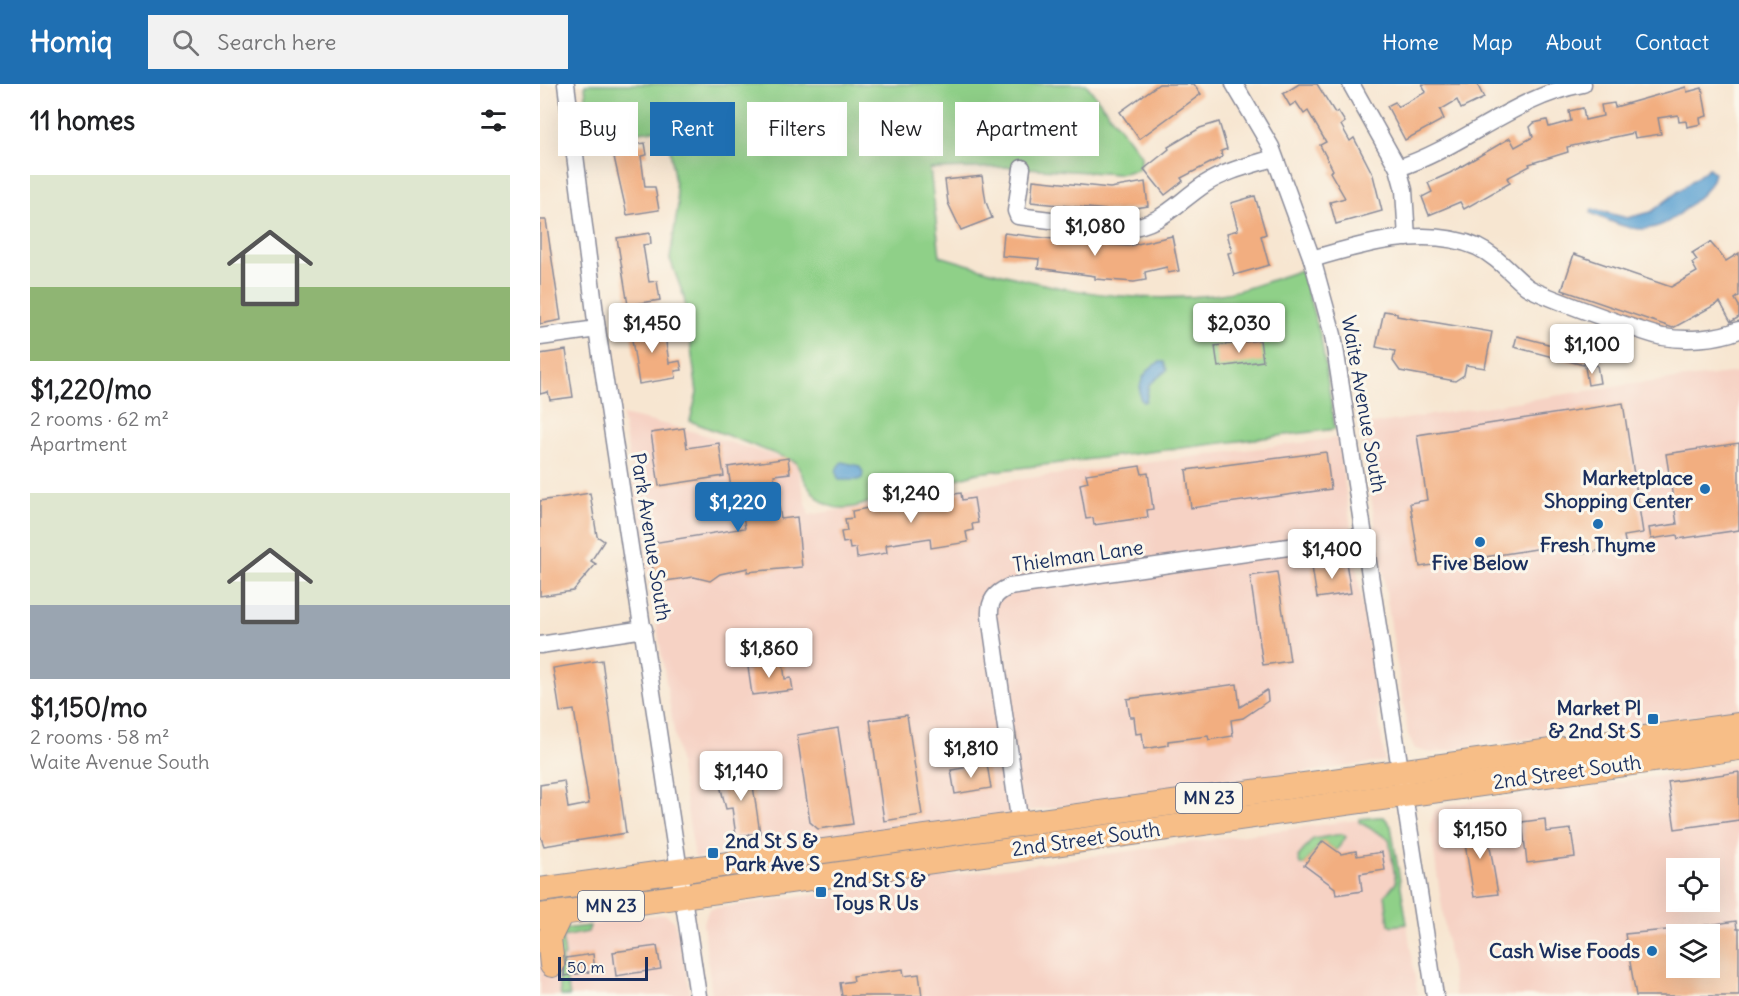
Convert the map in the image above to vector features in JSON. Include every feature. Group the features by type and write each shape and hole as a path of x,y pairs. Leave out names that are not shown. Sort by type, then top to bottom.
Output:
{"highway":[{"name":"2nd Street South","path":"550,914 680,884 1020,825 1400,770 1739,725"},
{"name":"2nd Street South","path":"540,890 680,884 1404,795 1739,748"},
{"path":"550,914 549,938 552,965"}],"street":[{"name":"Park Avenue South","path":"566,84 597,329 698,996"},
{"path":"1351,84 1398,168 1404,189 1407,238"},
{"path":"1398,168 1423,160 1542,95 1583,84"},
{"name":"Waite Avenue South","path":"1242,87 1271,147 1312,259 1333,335 1435,996"},
{"path":"1022,168 1016,211 1018,216 1124,229 1142,227 1159,220 1221,175 1274,158"},
{"path":"1312,259 1385,240 1437,238 1476,247 1509,267 1528,288 1662,337 1707,338 1739,330"},
{"path":"540,337 597,329"},
{"name":"Thielman Lane","path":"1020,825 989,606 999,591 1009,587 1365,536"},
{"path":"540,645 644,629"}],"shaded area":[{"path":"1739,372 1739,709 1431,753 1415,749 1408,735 1360,426 1625,385"},
{"path":"622,415 681,428 796,462 809,515 1015,480 1338,438 1385,761 695,858"},
{"path":"1739,765 1739,996 1455,996 1430,825 1435,810 1448,805"},
{"path":"1377,817 1389,821 1393,834 1418,996 712,996 703,924 709,909"},
{"path":"665,914 673,920 681,940 690,996 540,996 540,932"}],"green space":[{"path":"585,84 1086,84 1141,155 1141,163 1137,170 1118,174 1012,167 930,169 940,256 1041,284 1109,295 1143,297 1178,298 1213,295 1247,288 1301,270 1321,338 1335,429 978,473 956,480 911,483 854,507 830,506 812,491 796,462 690,421 697,393 684,297 670,259 678,205 671,156 735,156 735,102 650,102 650,130 638,132 638,102 586,102"},
{"path":"1384,817 1391,826 1407,924 1392,926 1389,924 1385,895 1396,883 1389,839 1359,822 1359,819"},
{"path":"1342,834 1346,837 1336,851 1323,841 1304,865 1300,864 1298,857 1313,839"},
{"path":"590,926 588,932 562,937 565,956 561,957 570,996 561,996 552,936 555,930"}],"water":[{"path":"1709,168 1714,173 1709,186 1703,193 1679,214 1655,227 1633,228 1591,213 1592,209 1627,218 1651,212"},
{"path":"1164,362 1167,370 1149,385 1146,401 1143,402 1140,398 1141,382 1150,368"},
{"path":"842,462 859,466 863,472 862,478 839,480 836,471"}],"building":[{"path":"1159,84 1194,84 1201,94 1139,139 1120,112"},
{"path":"1299,84 1317,84 1335,113 1338,111 1345,122 1341,125 1350,141 1354,138 1373,175 1382,211 1336,224 1330,202 1345,198 1330,172 1333,170 1320,145 1326,142 1308,111 1304,114 1296,102 1290,106 1283,94"},
{"path":"1422,84 1477,84 1484,98 1461,109 1457,100 1440,110 1444,119 1405,140 1387,106 1395,102 1398,107 1426,92"},
{"path":"1686,87 1687,92 1702,88 1707,116 1700,118 1701,124 1687,127 1686,121 1679,122 1678,115 1658,118 1661,134 1635,138 1634,133 1567,147 1568,152 1529,164 1530,166 1507,178 1510,183 1464,209 1460,202 1429,215 1422,197 1432,192 1428,183 1450,173 1510,138 1515,147 1533,137 1530,127 1534,123 1547,120 1549,127 1571,121 1569,111 1583,108 1585,120 1603,116 1601,105 1614,103 1615,107"},
{"path":"1219,122 1227,149 1221,151 1222,157 1181,178 1183,181 1165,195 1144,169 1169,149 1168,147 1200,128"},
{"path":"645,143 647,155 641,156 645,187 655,187 659,210 627,215 614,156 638,156 638,144"},
{"path":"982,176 986,202 992,218 961,230 948,203 945,180"},
{"path":"1033,180 1110,188 1145,182 1148,206 1116,211 1031,202"},
{"path":"1255,196 1266,234 1261,236 1269,265 1234,275 1228,253 1232,252 1227,233 1238,230 1231,203"},
{"path":"540,220 546,220 561,320 540,324"},
{"path":"650,233 651,244 643,245 649,282 657,281 660,300 628,305 617,238"},
{"path":"1004,233 1129,246 1172,236 1179,271 1168,273 1167,267 1145,272 1146,280 1134,282 1095,279 1095,276 1038,268 1039,259 1002,256"},
{"path":"1710,242 1726,261 1739,253 1739,296 1735,299 1739,306 1739,317 1731,322 1720,302 1673,328 1562,290 1574,254 1671,287 1697,272 1692,263 1697,260 1692,253"},
{"path":"1384,311 1397,313 1397,316 1492,332 1485,368 1466,365 1464,375 1455,381 1400,371 1393,361 1395,351 1376,347"},
{"path":"663,321 669,363 680,361 682,370 675,371 676,378 639,384 630,327"},
{"path":"1517,336 1587,354 1584,365 1514,347"},
{"path":"1260,340 1263,361 1218,367 1215,346"},
{"path":"566,350 573,397 550,400 548,392 540,394 540,354"},
{"path":"1597,365 1600,383 1588,385 1585,367"},
{"path":"1623,403 1643,533 1624,536 1626,547 1582,553 1581,542 1420,567 1410,503 1427,500 1417,435"},
{"path":"684,428 687,448 719,443 724,476 659,486 651,433"},
{"name":"Marketplace Shopping Center","path":"1739,443 1739,530 1678,539 1677,535 1651,539 1649,528 1677,524 1666,454"},
{"path":"1326,452 1331,489 1191,508 1186,470"},
{"path":"788,458 790,473 774,475 781,519 797,517 802,567 747,572 748,568 720,574 710,581 694,577 665,581 654,572 646,544 745,528 742,509 728,512 726,497 732,496 728,467"},
{"path":"1140,466 1142,474 1148,473 1153,509 1147,510 1148,517 1094,525 1093,518 1086,519 1080,484 1088,482 1086,474"},
{"path":"590,493 597,536 604,541 591,561 596,564 573,591 540,596 540,501"},
{"path":"961,493 962,500 974,498 978,523 972,524 973,530 966,532 968,542 931,548 930,538 886,545 887,553 857,558 856,548 850,549 849,542 843,543 841,532 847,531 845,519 853,518 852,511 890,504 891,510 915,506 914,500"},
{"path":"1346,562 1351,593 1317,598 1312,567"},
{"path":"1277,572 1290,661 1263,665 1250,576"},
{"path":"602,660 626,833 544,846 540,835 540,785 564,781 568,808 589,804 574,710 560,712 553,668"},
{"path":"783,662 785,679 791,678 793,690 752,695 748,667"},
{"path":"1237,684 1240,707 1267,690 1268,701 1243,718 1231,720 1233,736 1209,740 1208,736 1168,741 1168,745 1144,749 1142,733 1136,734 1134,717 1130,717 1127,699"},
{"path":"907,715 922,815 884,821 870,720"},
{"path":"838,728 853,824 818,829 810,822 797,735"},
{"path":"987,764 991,788 955,794 951,770"},
{"path":"751,772 760,833 736,836 732,808 726,809 718,777"},
{"path":"1739,772 1739,820 1675,829 1668,782"},
{"path":"1545,819 1546,832 1571,829 1575,857 1527,863 1522,822"},
{"path":"1486,823 1498,894 1474,897 1462,826"},
{"path":"1323,841 1341,854 1356,851 1357,856 1382,852 1385,870 1360,874 1362,891 1336,895 1335,888 1304,865"},
{"name":"Cash Wise Foods","path":"1736,921 1737,929 1739,929 1739,996 1636,996 1625,934 1666,930 1666,978 1720,978 1720,924 1715,924"},
{"path":"657,946 661,969 616,976 613,952"},
{"path":"593,954 595,971 564,976 566,958"},
{"path":"903,969 904,976 919,974 922,996 842,996 840,983 854,981 853,976"}],"place":[{"name":"Marketplace Shopping Center","path":"1705,489"},
{"name":"Fresh Thyme","path":"1598,524"},
{"name":"Five Below","path":"1480,542"},
{"name":"Market Pl & 2nd St S","path":"1653,719"},
{"name":"2nd St S & Park Ave S","path":"713,853"},
{"name":"2nd St S & Toys R Us","path":"821,892"},
{"name":"Cash Wise Foods","path":"1652,951"}]}
